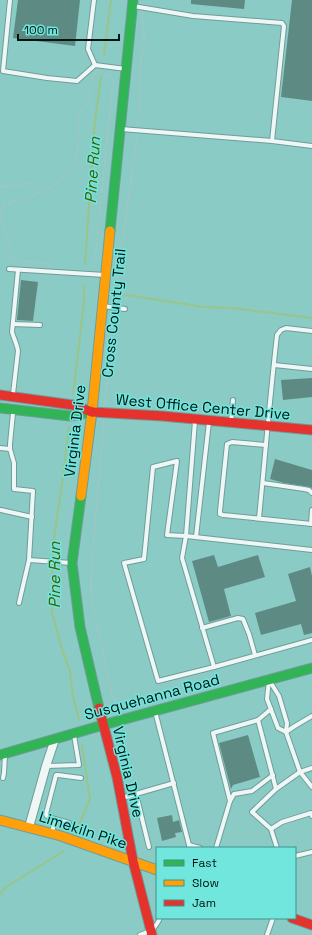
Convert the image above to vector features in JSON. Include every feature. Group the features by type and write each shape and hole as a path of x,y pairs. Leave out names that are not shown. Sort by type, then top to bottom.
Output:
{"main road":[{"name":"Virginia Drive","path":"133,3 92,412 72,563 80,627 117,777 133,861 152,933"},
{"path":"0,395 73,405 92,412"},
{"path":"0,408 70,416 92,412"},
{"name":"West Office Center Drive","path":"92,412 104,414 162,416 312,430"},
{"name":"Susquehanna Road","path":"3,754 312,668"},
{"name":"Limekiln Pike","path":"0,820 52,834 156,870"},
{"path":"295,919 312,925"}],"street":[{"path":"29,827 55,739"}],"lane":[{"path":"10,0 3,71 77,81 94,65"},
{"path":"94,0 88,49 94,65"},
{"path":"133,3 143,8 193,16 282,23 284,26 272,141"},
{"path":"94,65 126,69"},
{"path":"120,129 272,141 312,146"},
{"path":"10,270 106,274"},
{"path":"13,397 18,351 12,332 18,270"},
{"path":"102,306 124,309"},
{"path":"13,324 40,325"},
{"path":"259,518 277,335 280,331 286,328 312,331"},
{"path":"274,365 312,369"},
{"path":"231,423 233,400"},
{"path":"13,410 10,449 14,463 14,489 33,491 29,560 19,603"},
{"path":"195,419 186,536 182,558 214,667"},
{"path":"196,537 209,421"},
{"path":"266,445 232,442 227,444 220,514 311,524 312,510"},
{"path":"0,448 10,449"},
{"path":"312,550 167,535 177,461 153,467 144,559 124,563 158,681 312,640"},
{"path":"263,483 310,490 312,493"},
{"path":"1,510 32,517"},
{"path":"29,560 72,563"},
{"path":"202,628 238,618 243,619 245,621 255,655"},
{"path":"269,680 267,699 278,728 286,732"},
{"path":"269,680 279,696 287,723 286,732 300,772 312,787"},
{"path":"230,801 213,733 258,720 271,709"},
{"path":"155,711 189,846"},
{"path":"286,732 312,716"},
{"path":"258,720 276,789"},
{"path":"46,766 80,765 74,734"},
{"path":"3,754 3,778"},
{"path":"277,847 271,829 252,812 276,789 300,772 312,768"},
{"path":"69,823 46,816 52,788 56,775 58,774 81,778"},
{"path":"216,847 230,801 234,794 252,791 272,775"},
{"path":"121,798 174,783"},
{"path":"41,784 52,788"},
{"path":"136,794 149,847"},
{"path":"271,829 282,822 311,813 312,816"},
{"path":"52,834 55,819"},
{"path":"296,856 312,852"},
{"path":"140,935 152,933 160,919"},
{"path":"267,935 273,919"}],"path":[{"name":"Cross County Trail","path":"120,721 117,703 113,698 91,597 91,573 113,308 137,130 140,96 139,72 144,39 142,21 143,8"},
{"path":"52,264 10,260 12,249 1,218 4,205 51,187 73,168 77,157 79,113 89,101 92,76 96,73 111,76 113,81 94,266"},
{"path":"0,187 35,182"}],"building":[{"path":"18,0 80,0 75,46 13,38"},
{"path":"191,0 245,0 244,9 191,4"},
{"path":"292,0 312,0 312,101 281,97"},
{"path":"21,280 38,282 33,321 17,320"},
{"path":"312,378 312,397 283,400 281,380"},
{"path":"275,459 312,470 312,488 270,479"},
{"path":"214,555 218,567 258,555 265,577 224,589 231,616 209,622 192,561"},
{"path":"310,567 312,576 312,633 304,635 301,624 261,635 255,613 296,601 288,574"},
{"path":"248,735 260,777 233,785 231,789 219,743"},
{"path":"172,815 173,822 179,820 182,832 175,833 176,837 162,841 157,818"}],"waterway":[{"name":"Pine Run","path":"104,55 111,0"},
{"name":"Pine Run","path":"85,264 95,121 101,76"},
{"name":"Pine Run","path":"73,394 84,303 84,286"},
{"path":"120,294 204,307 231,308 312,318"},
{"name":"Pine Run","path":"69,427 52,551 52,612 70,672 73,696 79,720"},
{"name":"Pine Run","path":"77,829 90,799 82,745"},
{"name":"Pine Run","path":"0,894 6,887 64,851"}],"traffic: fast":[{"path":"110,231 133,0"},
{"path":"0,408 70,416 92,412"},
{"path":"81,496 72,563 80,627 99,708"},
{"path":"0,755 103,725 312,668"}],"traffic: slow":[{"path":"81,496 92,412 110,231"},
{"path":"0,820 61,836 156,870"}],"traffic: jam":[{"path":"0,395 73,405 92,412"},
{"path":"92,412 162,416 312,430"},
{"path":"99,708 117,777 133,861 152,935"},
{"path":"295,919 312,925"}]}
